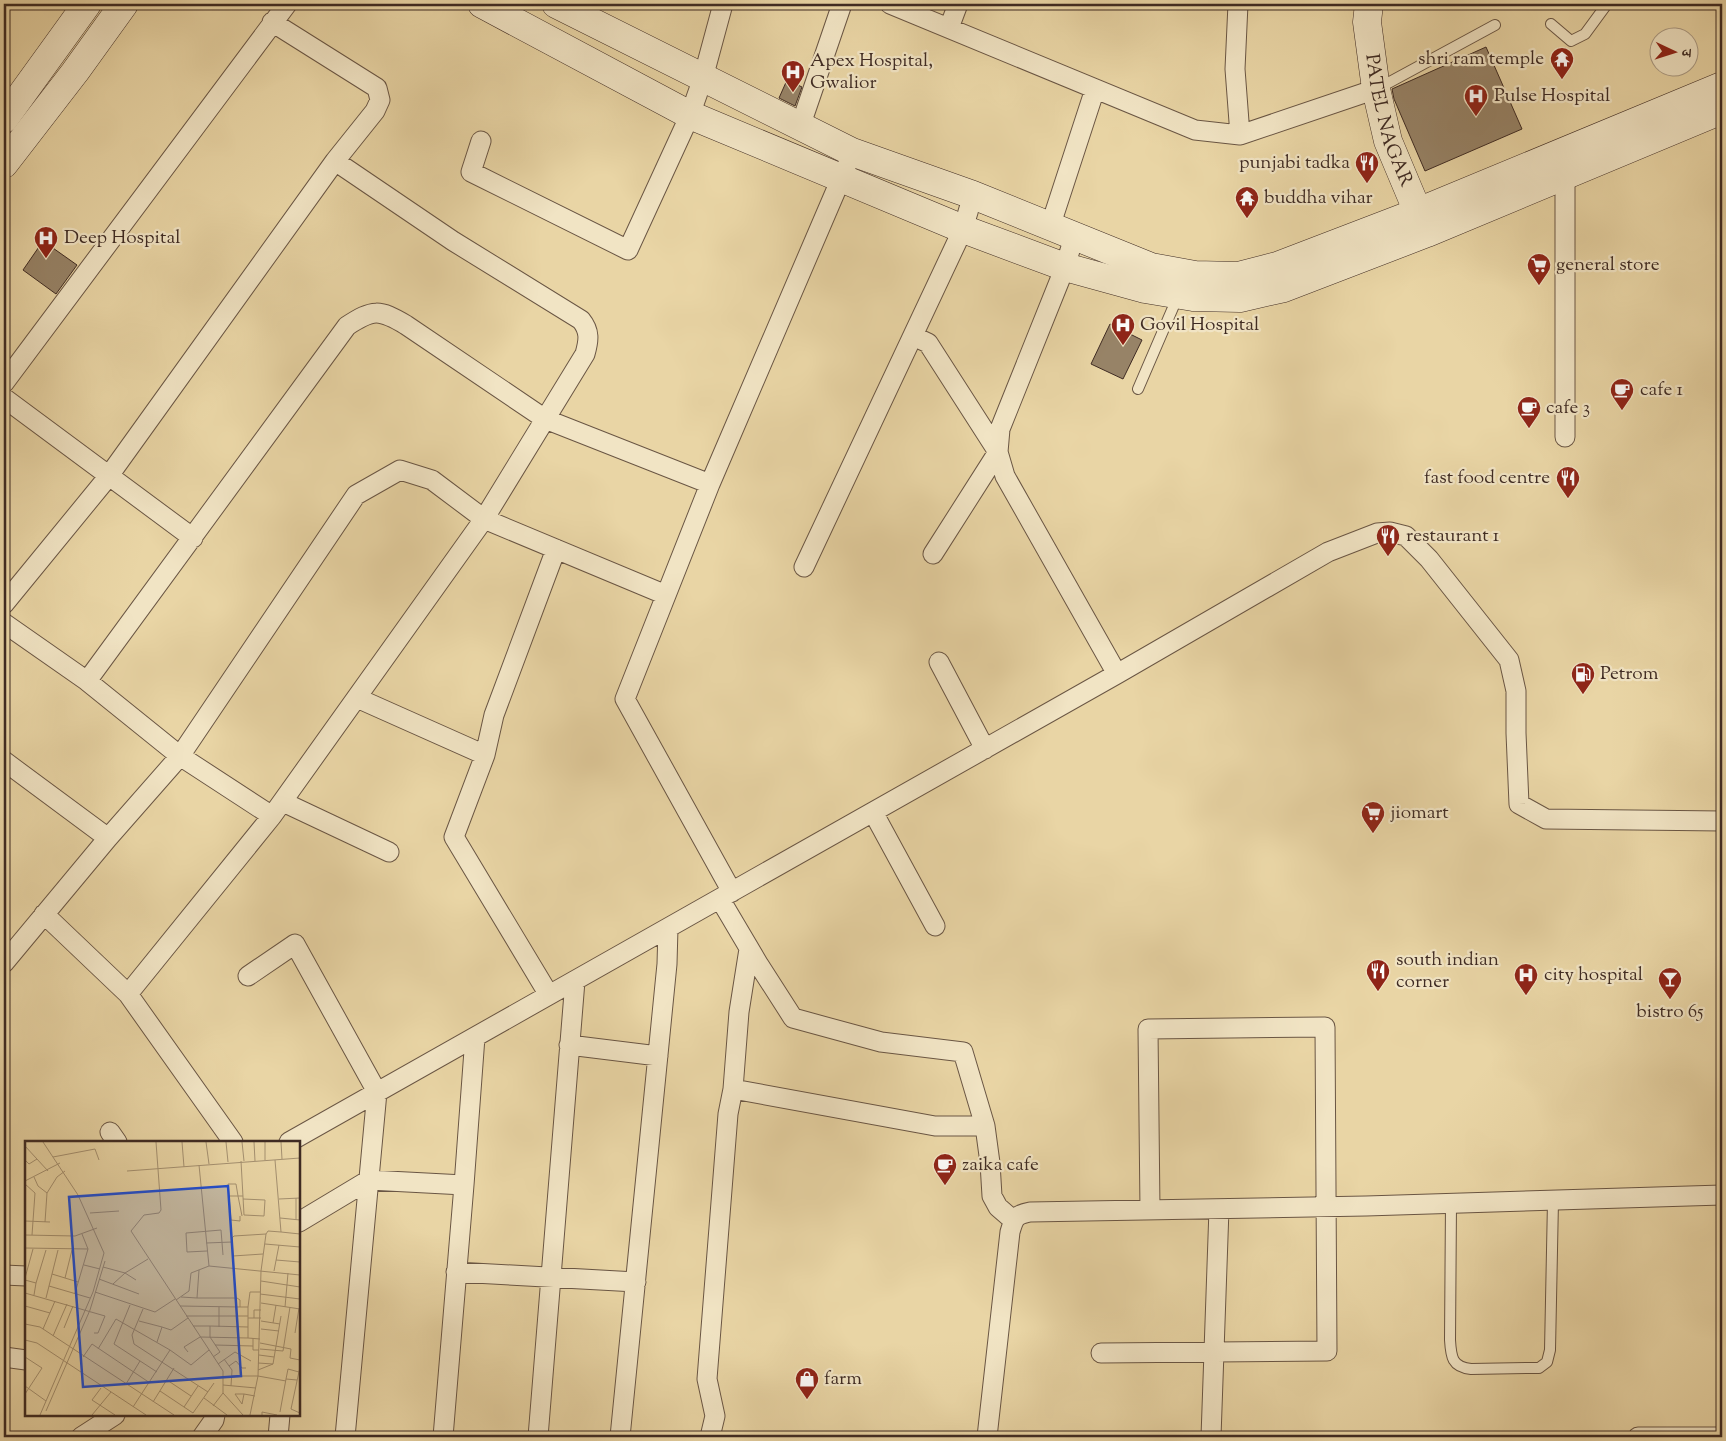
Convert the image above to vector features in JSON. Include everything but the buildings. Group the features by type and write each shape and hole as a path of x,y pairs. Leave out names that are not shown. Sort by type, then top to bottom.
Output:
{"main road":[{"path":"4,164 124,4"},
{"path":"482,4 690,115 963,229 1065,267 1145,289 1193,297 1240,298 1284,288 1422,222 1722,86"},
{"path":"556,4 852,152 973,195 1151,267 1195,275 1238,276 1278,266 1422,222 1565,175 1722,110"},
{"name":"PATEL NAGAR","path":"1369,4 1367,22 1376,89 1388,141 1422,222"},
{"path":"4,119 82,10 102,35"}],"street":[{"path":"4,383 287,4"},
{"path":"481,141 471,172 628,250 690,115 703,78 723,4"},
{"path":"800,127 842,4"},
{"path":"890,4 1195,130 1240,135 1376,89"},
{"path":"949,28 958,4"},
{"path":"1238,4 1235,70 1240,135"},
{"path":"4,604 108,477 334,160 375,112 380,100 377,88 272,22"},
{"path":"933,554 998,452 1000,429 1065,267 1062,232 1095,89"},
{"path":"852,152 710,484 625,699 726,895 750,949 793,1018 880,1042 963,1052 985,1126 992,1196 998,1207 1013,1220"},
{"path":"128,994 278,809 484,519 585,354 589,340 587,327 581,320 454,241 334,160"},
{"path":"1565,175 1565,437"},
{"path":"804,567 963,229 973,195"},
{"path":"87,681 347,326 366,314 388,315 400,321 545,419 710,484"},
{"path":"912,336 928,343 998,452 1005,476 1117,674"},
{"path":"4,398 108,477 193,538"},
{"path":"4,962 180,756 356,495 400,470 432,480 484,519 666,595"},
{"path":"291,1141 985,749 1328,552 1376,533 1390,532 1406,536 1429,559 1509,660 1516,691 1519,804 1546,819 1722,821"},
{"path":"549,995 454,837 485,755 494,715 556,549"},
{"path":"4,623 87,681 180,756 278,809 390,852"},
{"path":"939,662 985,749"},
{"path":"357,698 485,755"},
{"path":"5,763 108,838"},
{"path":"873,812 935,926"},
{"path":"44,914 128,994 232,1141"},
{"path":"620,1437 667,964 668,928"},
{"path":"248,976 295,944 377,1092 346,1437"},
{"path":"710,1437 715,1416 707,1379 728,1114 733,1089 739,1012 750,949"},
{"path":"538,1437 575,981"},
{"path":"1101,1353 1327,1351 1324,1027 1148,1028 1150,1210"},
{"path":"443,1437 475,1037"},
{"path":"569,1046 658,1056"},
{"path":"733,1089 935,1126 985,1126"},
{"path":"300,1221 369,1180 464,1186"},
{"path":"987,1437 1010,1232 1013,1220 1020,1214 1030,1212 1451,1204 1722,1195"},
{"path":"1211,1437 1219,1208"},
{"path":"456,1272 636,1282"},
{"path":"4,1275 25,1276"},
{"path":"4,1357 25,1360"},
{"path":"81,1437 113,1416"},
{"path":"202,1437 215,1416"},
{"path":"278,1437 280,1416"},
{"path":"1638,1437 1722,1437"}],"lane":[{"path":"1551,24 1571,41 1585,34 1606,4"},
{"path":"1376,89 1495,25"},
{"path":"1138,389 1178,295"},
{"path":"1451,1204 1450,1340 1451,1354 1455,1363 1462,1368 1471,1369 1539,1368 1547,1362 1550,1350 1553,1201"}],"place":[{"name":"shri ram temple","path":"1562,80"},
{"name":"Apex Hospital, Gwalior","path":"793,93"},
{"name":"Pulse Hospital","path":"1476,117"},
{"name":"punjabi tadka","path":"1367,184"},
{"name":"buddha vihar","path":"1247,219"},
{"name":"Deep Hospital","path":"46,259"},
{"name":"general store","path":"1539,286"},
{"name":"Govil Hospital","path":"1123,346"},
{"name":"cafe 1","path":"1622,411"},
{"name":"cafe 3","path":"1529,429"},
{"name":"fast food centre","path":"1568,499"},
{"name":"restaurant 1","path":"1388,557"},
{"name":"Petrom","path":"1583,695"},
{"name":"jiomart","path":"1373,834"},
{"name":"south indian corner","path":"1378,992"},
{"name":"city hospital","path":"1526,996"},
{"name":"bistro 65","path":"1670,1000"},
{"name":"zaika cafe","path":"945,1186"},
{"name":"farm","path":"807,1400"}]}
